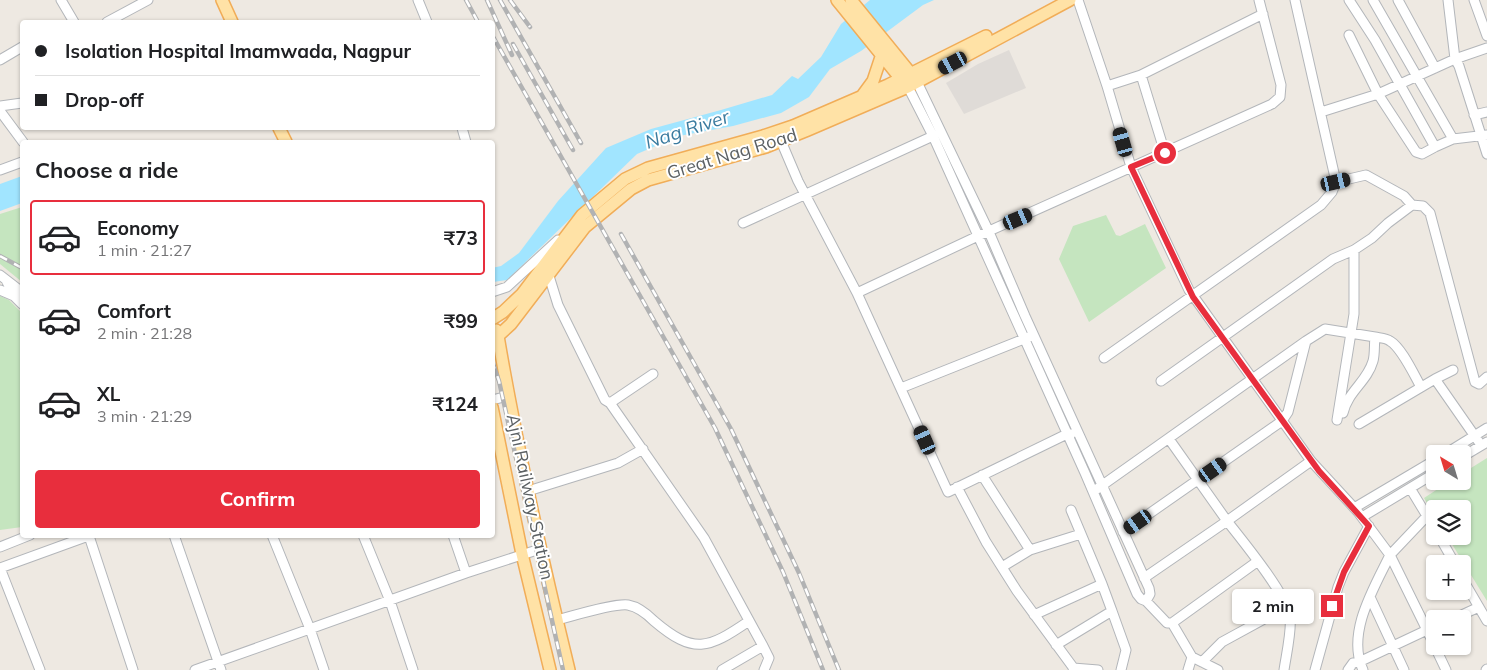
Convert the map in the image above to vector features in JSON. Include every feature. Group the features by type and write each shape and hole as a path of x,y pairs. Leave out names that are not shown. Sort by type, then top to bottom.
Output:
{"main road":[{"path":"222,0 231,20"},
{"path":"837,0 852,6 882,48 909,80"},
{"name":"Great Nag Road","path":"495,317 504,312 522,294 582,214 625,179 648,168 793,126 860,97 909,80 1053,0"},
{"name":"Great Nag Road","path":"495,335 511,324 585,227 631,189 648,180 766,147 808,130 1070,0"},
{"path":"860,97 873,81 878,69 882,48"},
{"name":"Ajni Railway Station","path":"495,335 540,549 568,670"},
{"path":"495,422 522,554 550,670"}],"street":[{"path":"62,0 71,20"},
{"path":"111,20 148,0"},
{"path":"418,0 426,20"},
{"path":"1078,0 1107,86 1131,167 1193,297 1311,461 1358,512 1390,555 1426,620"},
{"path":"857,293 978,236 1272,104 1280,97 1281,85 1259,0"},
{"path":"1104,358 1321,205 1332,192 1336,182 1295,0"},
{"path":"1349,0 1435,147"},
{"path":"1372,0 1453,139"},
{"path":"1398,0 1435,68"},
{"path":"1448,0 1455,59 1459,66 1474,115 1484,135 1487,154"},
{"path":"1474,0 1487,36"},
{"path":"1107,86 1141,75 1263,14"},
{"path":"1349,35 1378,94 1416,152 1422,154 1453,139 1484,135"},
{"path":"0,60 20,48"},
{"path":"1321,112 1378,94 1455,59 1487,48"},
{"path":"1141,75 1165,153"},
{"path":"909,80 1137,594 1141,599 1146,600 1167,623 1172,623 1258,561"},
{"path":"909,80 989,232 1144,578 1150,594 1146,600"},
{"path":"0,106 20,103"},
{"path":"0,111 21,140"},
{"path":"1474,115 1487,112"},
{"path":"743,223 933,136"},
{"path":"780,141 857,293 948,492 1067,434 1078,434"},
{"path":"0,170 20,163"},
{"path":"1336,182 1366,175 1404,196 1412,204 1423,206 1430,213 1475,382 1479,384 1487,377"},
{"path":"1161,381 1333,259 1354,250 1372,238 1412,204"},
{"path":"495,291 507,287 568,232"},
{"path":"1354,250 1354,314 1340,417 1348,397 1364,379 1373,361 1375,337"},
{"path":"548,276 558,305 605,400 610,403 704,538 769,658 764,670"},
{"path":"3,278 18,294"},
{"path":"0,290 18,294"},
{"path":"1093,492 1325,329 1388,340 1394,344 1406,361 1421,387"},
{"path":"901,388 1034,335"},
{"path":"1123,532 1282,421 1288,412 1306,341"},
{"path":"1359,424 1436,378 1453,370"},
{"path":"610,403 653,374"},
{"path":"1436,378 1475,436 1484,444 1471,452"},
{"path":"495,399 508,396"},
{"path":"1460,445 1487,428"},
{"path":"1169,438 1227,521 1258,561 1288,606 1291,618 1284,670"},
{"path":"528,492 618,462 643,449"},
{"path":"1144,578 1311,461"},
{"path":"1358,512 1426,466"},
{"path":"982,474 1030,550"},
{"path":"1358,512 1410,488 1426,478"},
{"path":"957,487 986,542 1002,567 1034,615 1074,669 1098,670"},
{"path":"1410,488 1426,514"},
{"path":"1071,510 1102,584 1126,650 1121,670"},
{"path":"1361,666 1358,632 1370,597 1390,555 1426,517"},
{"path":"1315,670 1338,587 1369,526"},
{"path":"1002,567 1030,550 1080,534"},
{"path":"0,546 22,538"},
{"path":"40,670 0,568 82,538"},
{"path":"91,538 132,670"},
{"path":"175,538 220,666"},
{"path":"273,538 310,629 324,670"},
{"path":"364,538 390,602 413,670"},
{"path":"454,538 466,573"},
{"path":"195,670 220,666 310,629 390,602 466,573 540,549"},
{"path":"1034,615 1102,584"},
{"path":"1471,593 1487,621"},
{"path":"1370,597 1404,670"},
{"path":"557,620 614,606 630,605 641,610 670,634 687,643 701,646 714,643 749,622"},
{"path":"1202,662 1222,642 1288,606"},
{"path":"1471,611 1479,607"},
{"path":"1056,645 1112,611"},
{"path":"1172,623 1192,657 1218,670"},
{"path":"1361,666 1393,647 1426,631"},
{"path":"722,670 763,646"},
{"path":"1441,655 1446,670"},
{"path":"1188,670 1192,657"},
{"path":"1348,670 1353,663 1361,666"}],"shaded area":[{"path":"1009,50 1026,88 964,114 946,83 978,64"}],"green space":[{"path":"20,208 20,280 0,264 0,214"},
{"path":"1106,215 1116,235 1120,236 1145,224 1166,268 1089,322 1059,259 1073,226"},
{"path":"0,296 9,300 20,311 20,527 0,530"},
{"path":"1487,458 1487,601 1471,575 1471,555 1459,555 1453,545 1471,545 1471,500 1426,501 1424,498 1436,490 1471,490 1471,468"}],"water":[{"name":"Nag River","path":"870,0 934,0 923,5 861,51 830,69 809,97 781,113 733,126 679,136 637,154 507,280 495,282 495,267 501,266 519,253 558,201 606,148 651,129 772,95 792,76 798,79 821,57 841,24"},
{"path":"20,177 20,204 0,211 0,184"}],"railway":[{"path":"466,0 477,20"},
{"path":"487,0 512,55"},
{"path":"500,0 581,143"},
{"path":"510,0 530,27"},
{"path":"495,40 715,428 783,572 823,670"},
{"path":"513,44 573,150"},
{"path":"621,234 731,429 799,573 839,670"},
{"path":"0,256 20,267"},
{"path":"495,370 563,670"}],"route":[{"path":"1165,153 1131,167 1189,290 1311,461 1369,526 1344,572 1332,606"}]}
